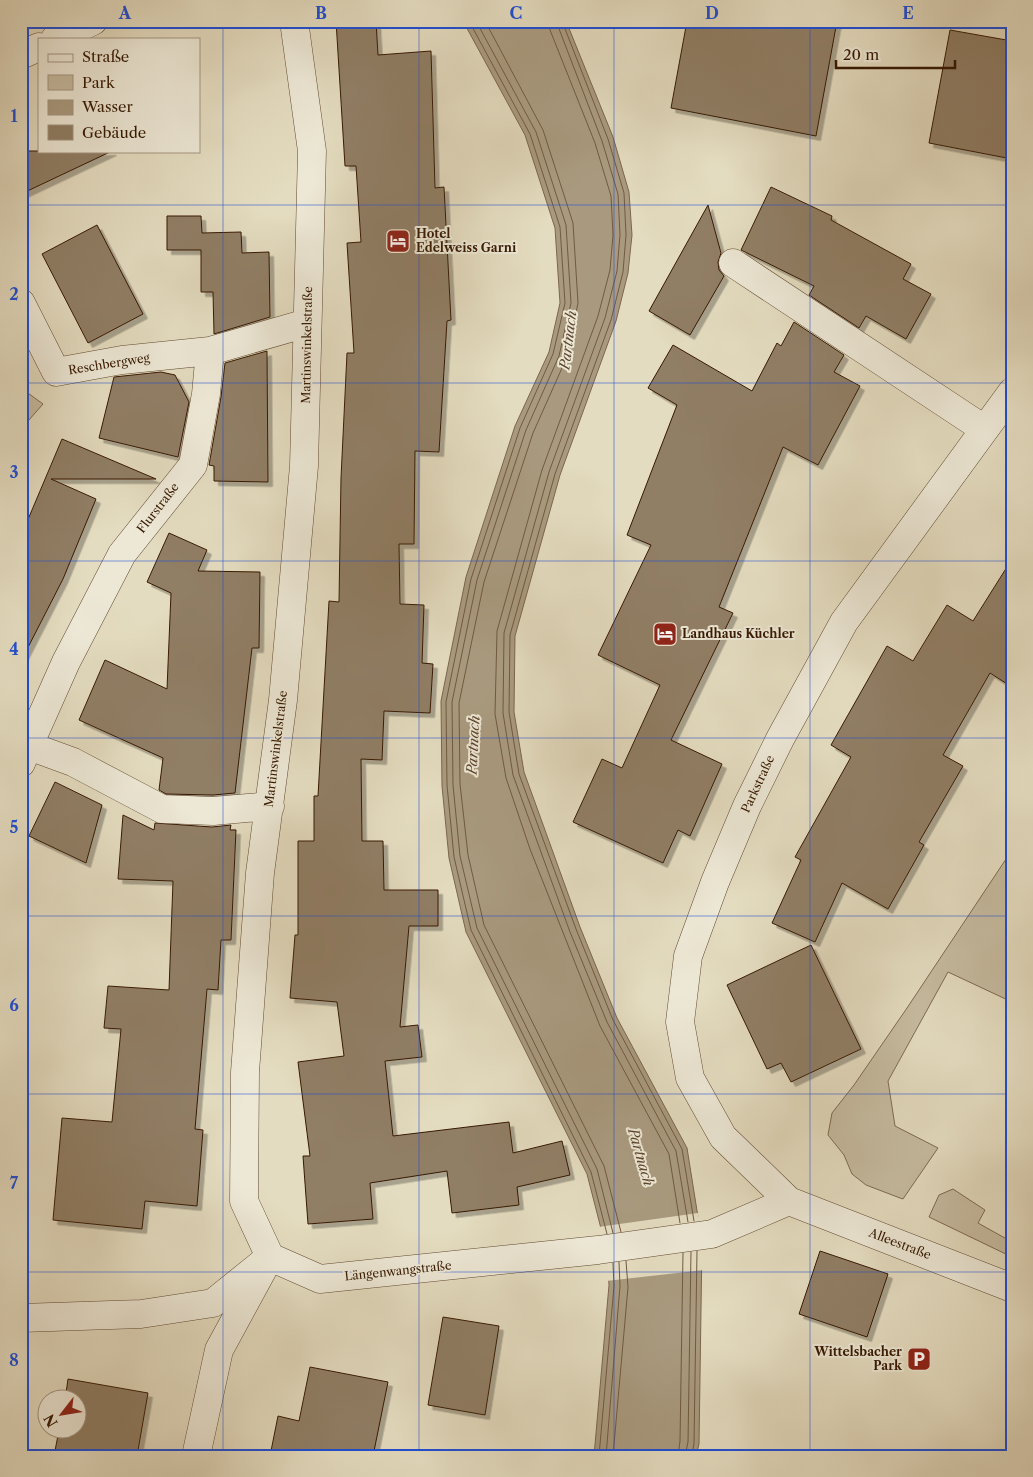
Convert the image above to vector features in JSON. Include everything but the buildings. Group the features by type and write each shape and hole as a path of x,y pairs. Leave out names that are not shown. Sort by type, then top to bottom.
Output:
{"street":[{"path":"58,38 93,21"},
{"name":"Martinswinkelstraße","path":"270,1257 244,1202 245,1072 260,874 283,700 304,466 312,151 294,21"},
{"path":"21,55 38,46"},
{"path":"733,263 984,429"},
{"name":"Reschbergweg","path":"21,303 56,372 122,360 210,351"},
{"path":"210,351 307,323"},
{"name":"Flurstraße","path":"210,351 206,394 192,465 122,554 66,662 25,755 73,762 162,809 213,811 270,806"},
{"name":"Parkstraße","path":"788,1201 722,1137 690,1078 680,1022 688,956 715,882 747,806 780,739 844,622 1012,392"},
{"name":"Längenwangstraße","path":"270,1257 320,1279 598,1250 712,1234 788,1201"},
{"name":"Alleestraße","path":"788,1201 1012,1288"},
{"path":"21,1318 141,1314 213,1303 270,1257"},
{"path":"196,1456 219,1350 270,1257"}],"green space":[{"path":"21,388 43,404 21,429"},
{"path":"1012,850 1012,1002 948,972 888,1081 895,1126 938,1148 903,1199 866,1185 852,1174 844,1155 828,1135 832,1113 854,1085 907,1008"},
{"path":"953,1189 985,1210 978,1223 1012,1242 1012,1257 929,1217 939,1195"}],"water":[{"name":"Partnach","path":"463,21 566,21 613,137 629,192 632,235 628,273 616,321 560,475 515,636 514,712 524,772 580,927 617,1018 687,1148 702,1242 699,1444 696,1456 594,1456 609,1285 607,1252 587,1174 466,932 449,858 442,786 441,701 466,577 515,426 549,352 560,303 555,228 525,135"}],"pier":[{"path":"698,1213 705,1248 704,1270 606,1281 604,1252 598,1227"}],"place":[{"name":"Hotel Edelweiss Garni","path":"398,241"},
{"name":"Landhaus Küchler","path":"665,634"},
{"name":"Wittelsbacher Park","path":"919,1359"}]}
